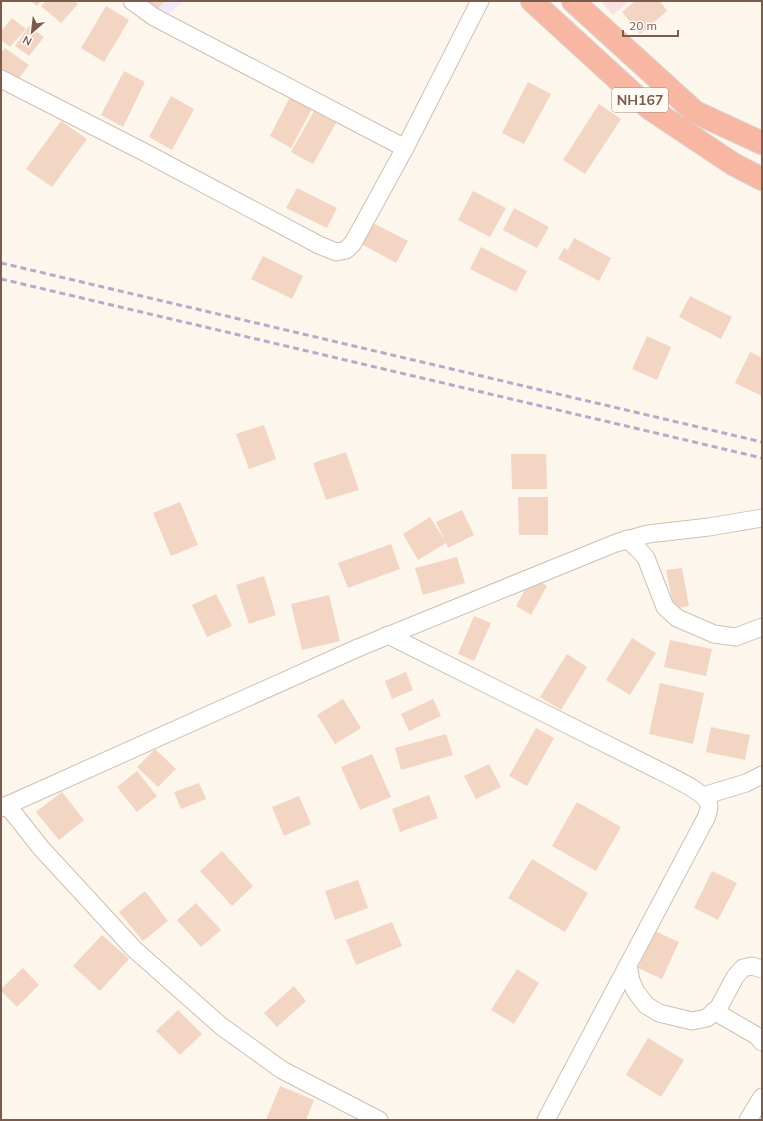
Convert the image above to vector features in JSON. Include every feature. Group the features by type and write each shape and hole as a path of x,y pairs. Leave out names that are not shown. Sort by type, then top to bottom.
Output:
{"highway":[{"name":"NH167","path":"532,1 649,108 733,164 762,179"},
{"name":"NH167","path":"573,1 694,112 762,143"}],"street":[{"path":"132,1 154,17 405,148"},
{"path":"1,79 336,252 346,250 353,243 405,148 480,1"},
{"path":"379,1120 282,1070 221,1026 134,949 4,806 352,650 627,539 648,534 709,527 762,518"},
{"path":"627,539 646,558 665,607 678,618 714,634 736,636 762,627"},
{"path":"388,635 660,771 700,793 707,799 709,807 707,816 546,1120"},
{"path":"703,796 746,783 762,775"},
{"path":"628,965 631,981 636,992 646,1005 659,1012 692,1021 707,1018 719,1007 735,977 743,968 752,966 762,969"},
{"path":"714,1011 757,1036 762,1042"},
{"path":"748,1120 762,1097"}],"shaded area":[{"path":"140,1 183,1 168,15"},
{"path":"601,1 629,1 613,15"}],"building":[{"path":"31,1 41,1 37,6"},
{"path":"46,1 74,1 78,4 61,23 41,6"},
{"path":"143,1 165,1 155,12"},
{"path":"635,1 660,1 667,11 640,34 622,12"},
{"path":"106,6 129,20 104,62 81,48"},
{"path":"12,18 26,29 10,47 1,40 1,31"},
{"path":"29,26 44,37 29,56 15,46"},
{"path":"5,48 29,65 15,84 1,73 1,53"},
{"path":"124,71 145,82 123,127 101,115"},
{"path":"528,82 551,94 524,144 502,133"},
{"path":"171,96 194,109 172,150 149,137"},
{"path":"290,97 312,109 291,148 270,136"},
{"path":"599,104 621,119 585,174 563,160"},
{"path":"314,111 336,123 313,164 291,152"},
{"path":"61,121 87,139 52,187 26,169"},
{"path":"297,188 337,208 327,228 286,208"},
{"path":"473,191 506,208 490,237 458,220"},
{"path":"514,208 549,227 537,248 503,230"},
{"path":"367,220 408,241 396,263 356,241"},
{"path":"574,238 611,258 599,281 558,259 564,248 568,250"},
{"path":"481,247 527,271 516,292 470,269"},
{"path":"263,256 303,276 292,299 251,279"},
{"path":"690,296 732,317 721,339 679,317"},
{"path":"647,336 671,347 657,380 632,369"},
{"path":"750,352 762,358 762,396 735,383"},
{"path":"264,425 276,459 249,469 236,434"},
{"path":"346,452 359,490 326,500 313,463"},
{"path":"511,454 546,454 547,489 512,489"},
{"path":"518,497 548,497 548,535 519,535"},
{"path":"180,502 198,545 171,556 153,513"},
{"path":"462,510 474,535 448,548 446,543 418,560 403,534 430,517 445,541 436,522"},
{"path":"391,544 400,569 348,588 338,563"},
{"path":"457,557 465,583 423,595 415,568"},
{"path":"682,568 689,606 674,609 666,570"},
{"path":"264,576 276,615 249,624 236,585"},
{"path":"532,577 547,586 531,615 516,606"},
{"path":"216,594 232,626 207,637 192,605"},
{"path":"329,595 340,641 302,650 291,604"},
{"path":"474,616 491,623 474,661 458,654"},
{"path":"632,638 656,653 630,695 606,680"},
{"path":"670,640 712,649 706,676 664,667"},
{"path":"567,654 587,667 561,710 540,697"},
{"path":"406,672 413,690 392,699 385,681"},
{"path":"660,683 704,693 693,744 649,734"},
{"path":"343,699 361,728 335,744 317,715"},
{"path":"433,699 441,716 409,731 401,714"},
{"path":"711,727 750,735 745,760 706,752"},
{"path":"536,728 554,738 527,786 509,776"},
{"path":"446,734 453,755 401,770 395,748"},
{"path":"155,749 176,769 158,787 137,767"},
{"path":"372,754 391,797 360,810 341,767"},
{"path":"489,764 501,787 476,799 464,776"},
{"path":"137,771 157,796 137,812 117,787"},
{"path":"199,783 206,799 181,809 174,792"},
{"path":"62,792 84,820 59,840 36,812"},
{"path":"429,795 438,818 400,832 392,809"},
{"path":"299,796 311,824 284,836 272,807"},
{"path":"577,802 621,827 596,871 552,846"},
{"path":"222,851 253,886 232,906 200,871"},
{"path":"532,859 588,893 565,932 508,898"},
{"path":"712,871 737,883 718,920 694,908"},
{"path":"358,880 368,908 335,920 325,891"},
{"path":"145,891 168,921 143,941 119,912"},
{"path":"196,903 221,930 201,947 177,920"},
{"path":"392,922 402,946 356,965 346,940"},
{"path":"655,931 679,942 662,979 638,968"},
{"path":"102,935 129,959 100,991 73,966"},
{"path":"23,968 39,985 17,1007 1,991 1,989"},
{"path":"517,969 539,983 514,1024 491,1010"},
{"path":"294,986 306,1001 277,1027 264,1013"},
{"path":"178,1010 202,1034 180,1055 156,1031"},
{"path":"648,1038 684,1060 661,1097 626,1075"},
{"path":"280,1086 314,1100 306,1120 266,1120"}],"railway":[{"path":"1,263 762,442"},
{"path":"1,279 762,458"}]}
